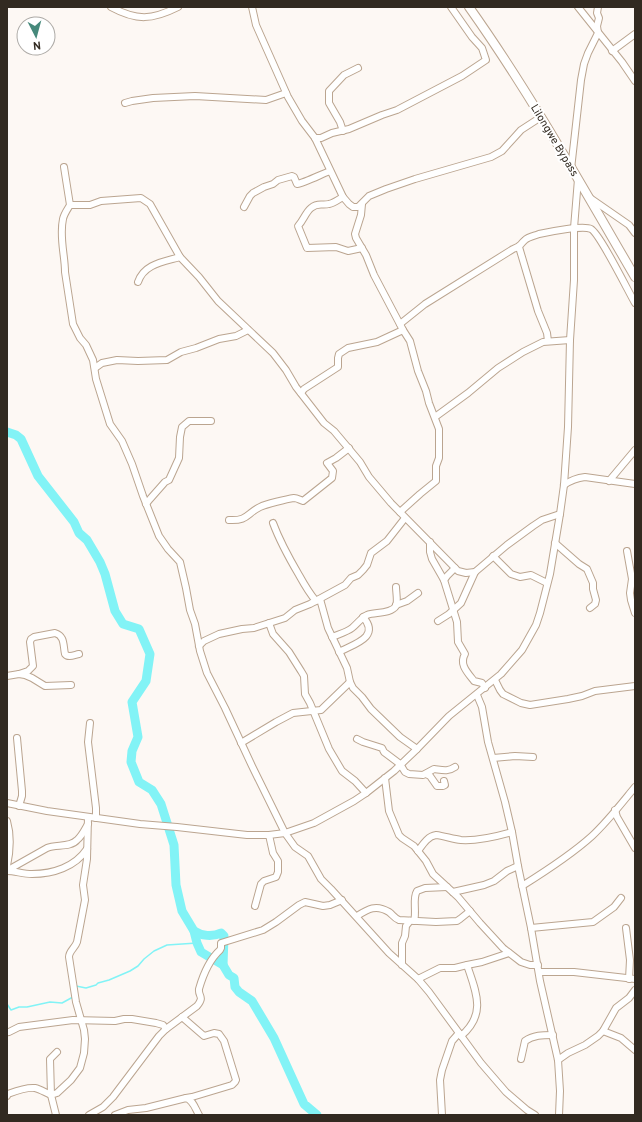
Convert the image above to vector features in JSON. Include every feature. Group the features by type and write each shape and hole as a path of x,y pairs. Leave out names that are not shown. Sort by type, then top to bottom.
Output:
{"main road":[{"name":"Lilongwe Bypass","path":"469,7 510,68 578,179 635,277"}],"street":[{"path":"111,7 136,18 163,14 178,7"},
{"path":"252,7 256,25 286,93 302,121 315,138 343,197 354,207 358,207 362,204"},
{"path":"315,138 321,138 332,133 343,131 397,110 462,76 486,60 482,48 472,37 451,7"},
{"path":"578,7 635,81"},
{"path":"572,169 581,80 584,64 598,33 598,7"},
{"path":"612,51 635,34"},
{"path":"343,131 340,122 329,102 329,91 344,75 358,68"},
{"path":"126,103 153,98 195,96 266,100 286,93"},
{"path":"400,512 436,481 436,466 439,458 439,429 429,403 410,342 374,275 355,234 362,204 364,199 386,189 491,157 502,151 521,130 540,117"},
{"path":"64,167 70,205 64,214 62,225 63,246 66,283 74,324 80,338 86,345 93,360 96,379 110,424 122,441 160,536 168,549 180,562 201,656 207,673 285,833 291,843 308,856 321,879 357,916 389,953 418,979 435,999 480,1063 506,1092 535,1115"},
{"path":"244,206 250,196 278,180 292,176 297,184 301,184 330,171"},
{"path":"7,803 33,809 140,824 247,835 269,835 296,830 314,823 366,793 417,749 449,716 495,680 513,662 531,635 540,613 555,543 564,485 574,280 574,228 578,179"},
{"path":"588,196 629,225 635,233"},
{"path":"343,197 328,205 316,204 310,208 303,221 298,226 307,248 336,247 348,251 362,248"},
{"path":"70,205 90,205 101,201 141,198 150,204 180,257 199,277 218,301 281,362 296,388 324,423 334,431 360,462 369,477 405,518 458,571 466,573 475,572"},
{"path":"301,393 304,389 338,367 339,354 348,348 377,342 401,327 425,304 513,249 519,247 525,240 539,234 574,228 591,229 600,240 635,303"},
{"path":"519,247 538,311 547,333 548,341"},
{"path":"138,282 141,274 154,264 180,257"},
{"path":"95,368 102,363 117,360 167,360 181,352 219,339 236,336 248,330"},
{"path":"435,418 498,368 523,352 537,344 548,341 570,340"},
{"path":"146,504 165,482 169,480 179,458 182,427 189,421 211,421"},
{"path":"229,520 246,518 250,513 261,506 295,498 303,501 332,478 333,471 327,463 348,448"},
{"path":"609,480 635,450"},
{"path":"564,485 577,478 585,477 635,484"},
{"path":"438,621 454,610 463,600 475,572 493,556 542,520 560,514"},
{"path":"199,646 204,641 220,634 254,628 285,618 295,610 310,604 345,585 351,578 358,575 363,570 367,565 371,553 387,541 405,518"},
{"path":"273,524 286,553 309,593 318,600 328,628 347,668 353,688 371,709 400,736 417,749"},
{"path":"430,542 432,559 444,580 454,610 457,622 458,642 465,654 462,659 462,664 474,681 482,683 485,688"},
{"path":"555,543 587,569 593,582 596,600 595,604 590,608"},
{"path":"627,552 632,579 630,600 635,613"},
{"path":"493,556 511,574 520,577 531,575 547,583"},
{"path":"444,580 455,568"},
{"path":"396,587 396,605"},
{"path":"332,637 352,628 367,615 374,615 390,610 418,593"},
{"path":"339,652 368,636 370,630 369,623 364,617"},
{"path":"269,623 273,634 289,652 302,671 304,676 305,694 310,702 326,743 342,771 355,781 366,793"},
{"path":"7,676 28,671 33,666 30,642 34,637 58,634 62,638 66,656 79,654"},
{"path":"19,674 32,678 45,686 70,685"},
{"path":"495,680 503,694 521,703 530,705 582,696 595,691 625,686 635,686"},
{"path":"241,742 293,713 321,710 350,682"},
{"path":"477,694 482,707 488,742 512,832 539,972 558,1060 560,1091 559,1115"},
{"path":"90,723 88,742 96,818"},
{"path":"17,738 22,791 19,806"},
{"path":"357,739 382,748 384,752 400,764 405,772 409,774 423,775 434,769 444,771 455,767"},
{"path":"493,758 515,756 533,757"},
{"path":"426,774 430,776 437,786 443,786 444,781"},
{"path":"385,778 389,811 392,820 402,838 409,842 418,851 426,861 433,874 453,892 509,953 525,964 538,964"},
{"path":"522,886 554,865 586,841 604,823 635,787"},
{"path":"615,810 635,848"},
{"path":"51,1095 64,1087 71,1080 80,1068 84,1053 84,1030 76,1002 69,954 77,942 84,900 83,885 86,865 88,817"},
{"path":"7,821 9,852 7,869"},
{"path":"7,869 51,846 73,844 79,839 88,824"},
{"path":"418,851 433,835 468,840 512,832"},
{"path":"255,906 261,884 264,881 276,877 278,872 278,861 273,853 269,835"},
{"path":"7,869 33,874 63,868 77,861 87,849"},
{"path":"453,892 489,883 507,871 518,866"},
{"path":"402,965 402,943 405,936 406,926 412,921 416,912 414,895 416,891 425,888 447,887"},
{"path":"531,928 590,923 608,912 621,898"},
{"path":"89,1115 103,1107 112,1097 166,1029 197,1006 202,998 199,991 205,969 220,950 221,943 263,930 305,902 323,906 342,900"},
{"path":"357,916 372,908 379,908 390,912 396,919 436,922 457,920 470,911"},
{"path":"539,972 574,972 632,979 626,928"},
{"path":"418,979 440,968 455,968 482,962 509,953"},
{"path":"442,1115 440,1090 442,1070 452,1041 470,1028 478,1005 476,993 467,965"},
{"path":"558,1060 598,1036 603,1031 616,1008 629,998 635,990"},
{"path":"115,1115 128,1110 146,1108 192,1097 235,1082 236,1080 224,1042 219,1034 214,1033 204,1036 182,1017"},
{"path":"9,1032 19,1027 64,1020 115,1021 132,1019 163,1025 166,1029"},
{"path":"603,1031 621,1038 635,1050"},
{"path":"521,1059 525,1041 541,1035 553,1035"},
{"path":"56,1115 51,1095 50,1059 57,1052"},
{"path":"7,1096 8,1094 16,1091 32,1088 36,1088 51,1095"},
{"path":"186,1098 190,1099 198,1115"}],"waterway":[{"path":"7,432 16,435 21,439 38,476 74,522 79,533 87,540 100,562 105,574 115,611 123,624 139,629 150,654 146,681 132,702 138,737 132,751 131,762 139,782 152,790 161,804 174,845 176,885 182,911 194,931 201,952 223,965 229,975 234,978 235,987 239,992 252,1001 274,1038 304,1104 317,1115"},
{"path":"194,931 207,935 221,933 224,936 223,965"},
{"path":"76,986 86,988 130,971 138,966 154,951 167,945 197,943"},
{"path":"7,1004 11,1010 19,1007 27,1007 50,1002 62,1003 73,997"}]}
